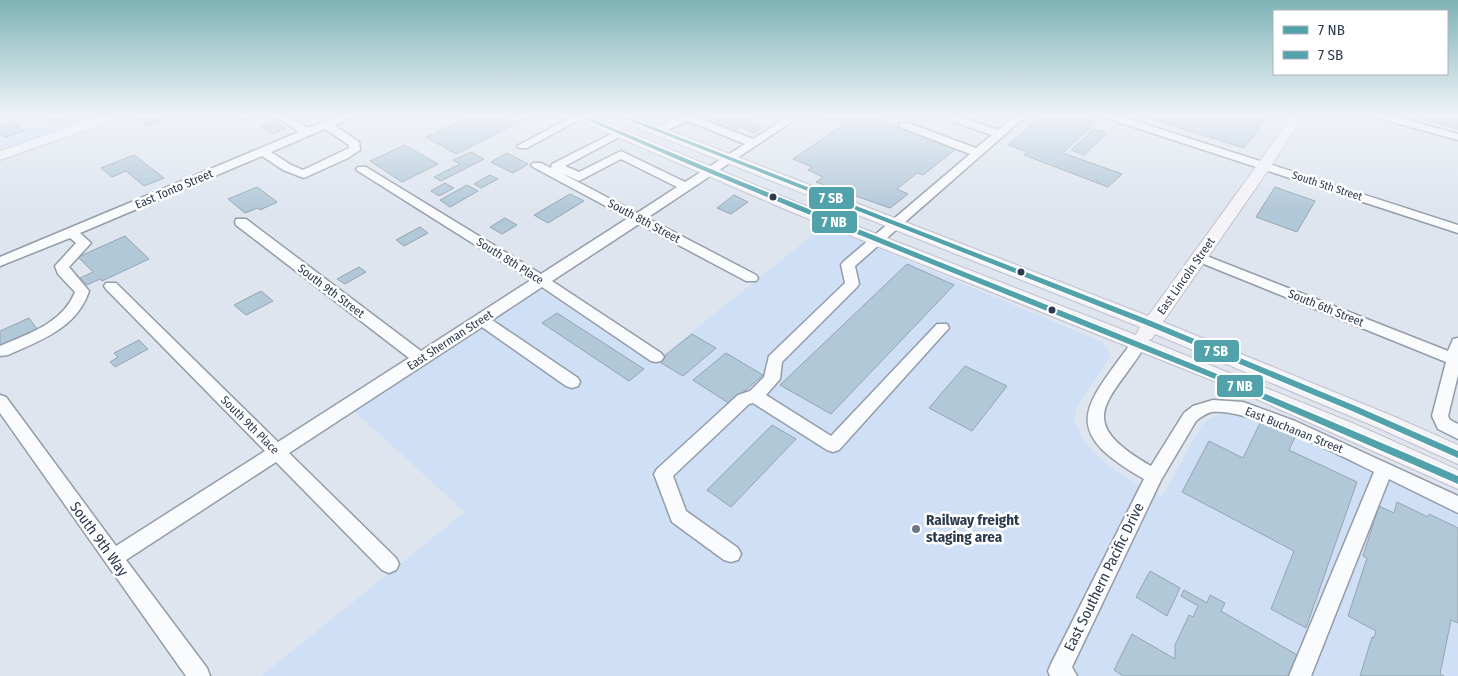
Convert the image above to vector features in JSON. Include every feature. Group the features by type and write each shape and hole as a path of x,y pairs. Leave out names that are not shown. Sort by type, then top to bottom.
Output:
{"main road":[{"path":"0,156 24,148"},
{"path":"653,148 877,240 1139,343 1333,423 1458,480"},
{"path":"699,148 1152,325 1364,412 1458,455"},
{"name":"East Lincoln Street","path":"1139,343 1276,148"}],"street":[{"name":"East Tonto Street","path":"0,262 270,148"},
{"path":"262,151 280,164 304,174 344,156 355,148"},
{"path":"591,148 556,166 579,177 631,148"},
{"name":"East Sherman Street","path":"113,558 749,148"},
{"path":"964,148 978,153"},
{"path":"731,554 679,516 663,474 744,399 755,396 772,380 774,360 852,284 848,265 984,148"},
{"name":"South 5th Street","path":"1207,148 1458,229"},
{"path":"621,154 687,188"},
{"name":"South 8th Street","path":"537,165 751,278"},
{"name":"South 8th Place","path":"362,169 542,281 656,357"},
{"name":"South 9th Street","path":"241,222 421,359"},
{"path":"3,351 59,323 80,301 82,291 63,270 62,266 84,243 71,232"},
{"name":"South 6th Street","path":"1199,257 1454,359"},
{"name":"South 9th Place","path":"111,286 388,564"},
{"path":"482,320 572,382"},
{"path":"755,396 834,445 942,328"},
{"name":"East Lincoln Street","path":"1139,343 1098,402 1094,419 1099,434 1112,450 1154,476"},
{"path":"1458,343 1440,416 1444,424 1458,432"},
{"name":"South 9th Way","path":"0,401 199,676"},
{"name":"East Buchanan Street","path":"1154,476 1190,417 1199,410 1212,406 1243,408 1289,426 1458,504"},
{"path":"1300,676 1312,640 1351,552 1384,469"},
{"name":"East Southern Pacific Drive","path":"1066,676 1059,671 1154,476"}],"shaded area":[{"path":"824,226 1102,342 1108,349 1109,359 1077,406 1075,421 1083,440 1097,456 1119,473 1162,497 1201,426 1210,418 1224,413 1243,413 1332,451 1458,511 1458,676 261,676 465,512 355,412 541,290 653,363"}],"building":[{"path":"399,148 409,148 438,164 402,182 370,161"},
{"path":"445,148 469,148 456,154"},
{"path":"810,148 956,149 923,175 917,173 897,189 908,194 890,208 816,182 823,177 808,170 812,167 793,159"},
{"path":"1015,148 1069,148 1063,153 1122,174 1108,187 1024,155 1027,152"},
{"path":"1074,148 1092,148 1084,155 1071,150"},
{"path":"471,152 484,159 441,181 434,177 460,164 453,160"},
{"path":"507,153 528,164 513,173 491,162"},
{"path":"134,155 164,178 144,186 126,171 112,177 101,168"},
{"path":"490,175 498,179 481,188 474,184"},
{"path":"445,183 454,188 439,196 431,191"},
{"path":"467,185 478,191 450,207 440,200"},
{"path":"257,187 277,202 260,210 258,208 245,213 228,199"},
{"path":"1275,187 1315,201 1297,232 1256,217"},
{"path":"570,194 584,201 548,223 534,215"},
{"path":"734,195 748,202 731,214 717,208"},
{"path":"505,218 517,225 502,234 490,227"},
{"path":"420,227 428,233 404,246 396,240"},
{"path":"125,236 149,259 102,281 100,279 87,285 80,278 93,272 78,257"},
{"path":"907,264 954,285 831,414 780,385"},
{"path":"359,267 366,272 345,284 337,279"},
{"path":"261,291 273,301 246,315 234,305"},
{"path":"557,313 644,369 629,381 542,323"},
{"path":"29,318 37,329 0,345 0,331"},
{"path":"692,334 716,348 683,376 658,361"},
{"path":"139,340 148,349 115,367 110,362 118,357 114,353"},
{"path":"726,353 763,375 730,404 693,380"},
{"path":"965,366 1007,386 972,431 929,408"},
{"path":"1261,421 1295,437 1289,450 1357,482 1306,628 1271,609 1294,551 1182,492 1209,441 1243,458"},
{"path":"772,425 796,439 731,507 707,490"},
{"path":"1397,502 1428,517 1429,514 1458,528 1458,623 1451,620 1440,674 1444,676 1360,676 1372,637 1374,638 1376,631 1348,616 1367,558 1363,556 1379,506 1394,513"},
{"path":"1150,571 1180,588 1167,616 1136,597"},
{"path":"1184,590 1207,603 1210,595 1225,603 1221,611 1299,656 1292,676 1123,676 1114,670 1132,634 1175,659 1175,645 1189,615 1193,617 1198,606 1181,596"}],"transit line":[{"path":"654,148 1240,386 1458,480"},
{"path":"702,148 1146,322 1355,409 1458,455"}],"place":[{"name":"Railway freight staging area","path":"916,529"}]}
